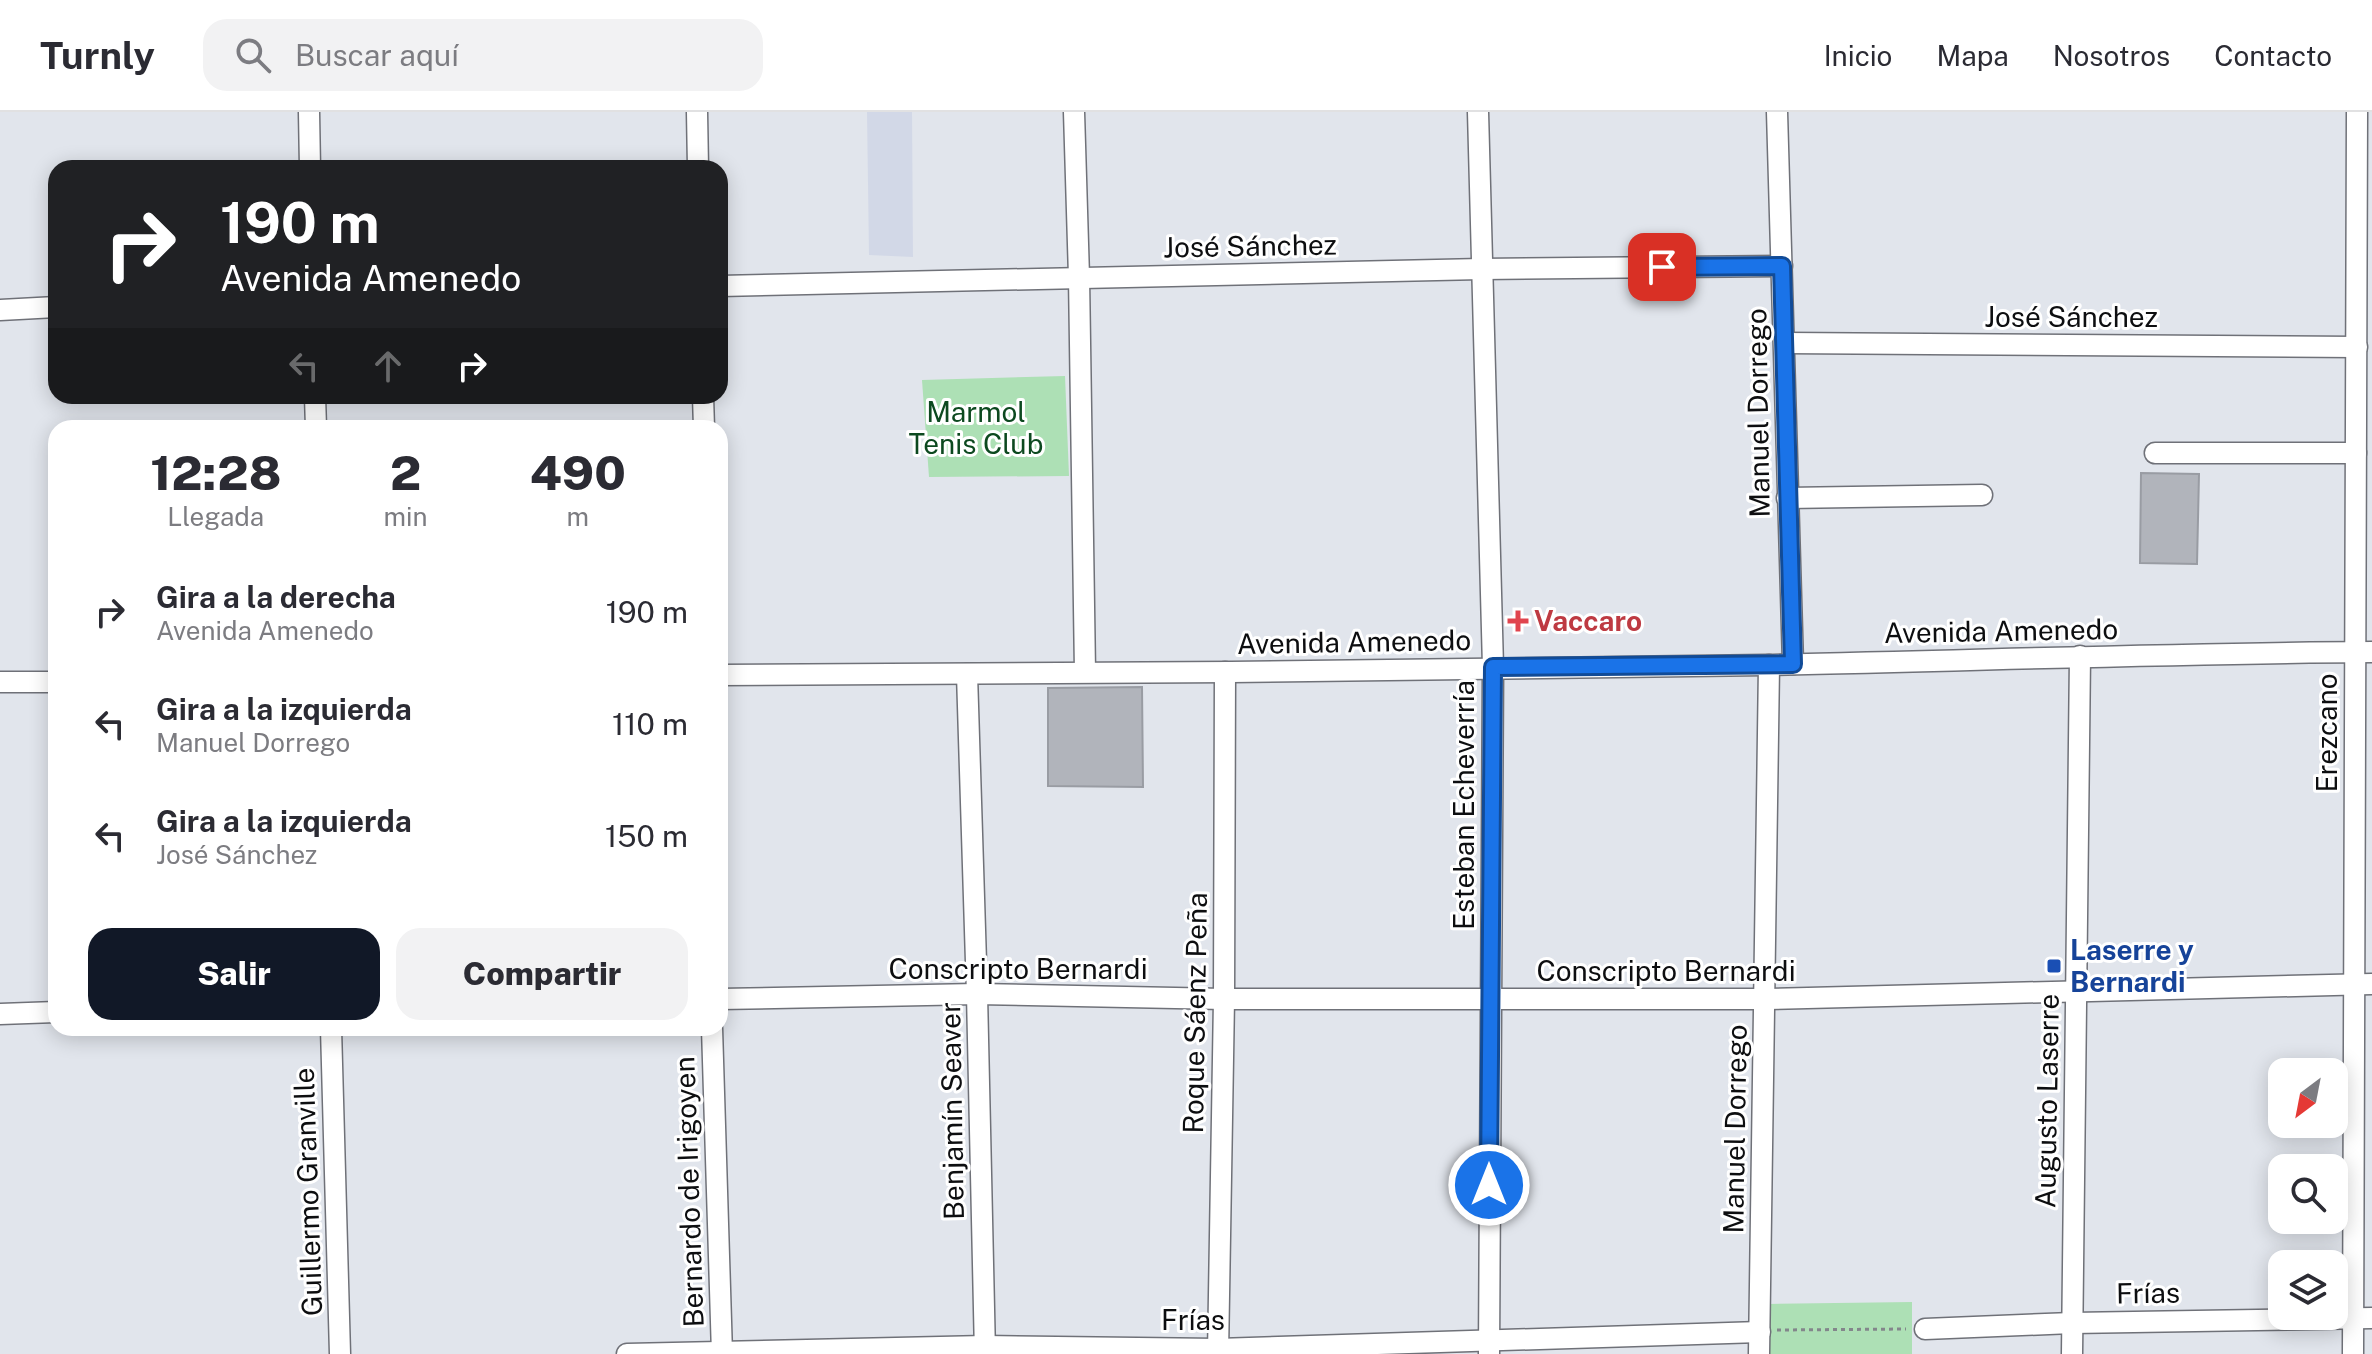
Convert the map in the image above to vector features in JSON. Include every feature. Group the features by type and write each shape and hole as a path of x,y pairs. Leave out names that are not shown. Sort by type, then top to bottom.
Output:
{"street":[{"path":"309,112 310,160"},
{"path":"697,112 698,160"},
{"path":"1074,112 1085,672"},
{"name":"Esteban Echeverría","path":"1478,112 1493,667 1489,1347"},
{"name":"Manuel Dorrego","path":"1777,112 1793,664"},
{"name":"Erezcano","path":"2353,1354 2363,1317 2364,652 2356,453 2357,347 2365,315 2357,112"},
{"name":"José Sánchez","path":"728,286 1481,269 1782,266"},
{"path":"0,310 48,307"},
{"name":"José Sánchez","path":"1785,343 2357,347"},
{"path":"2155,453 2356,453"},
{"path":"1787,498 1982,495"},
{"name":"Avenida Amenedo","path":"728,675 1769,665 2364,652"},
{"name":"Augusto Laserre","path":"2072,1354 2080,656"},
{"name":"Manuel Dorrego","path":"1759,1354 1769,665"},
{"name":"Roque Sáenz Peña","path":"1218,1351 1225,672"},
{"name":"Benjamín Seaver","path":"967,674 985,1350"},
{"path":"0,682 48,682"},
{"name":"Conscripto Bernardi","path":"728,999 977,994 1224,999 1765,999 2364,984"},
{"path":"0,1014 48,1012"},
{"name":"Guillermo Granville","path":"331,1036 340,1354"},
{"name":"Bernardo de Irigoyen","path":"712,1036 722,1353"},
{"name":"Frías","path":"1925,1329 2363,1317"},
{"name":"Frías","path":"627,1354 1489,1347 1760,1332"}],"path":[{"path":"1760,1332 1925,1329"}],"shaded area":[{"path":"867,112 912,112 913,257 869,255"}],"green space":[{"name":"Marmol Tenis Club","path":"1065,376 1069,476 929,477 922,380"},
{"path":"1912,1302 1912,1354 1767,1354 1768,1304"}],"building":[{"path":"2141,473 2199,474 2197,564 2140,563"},
{"path":"1142,687 1143,787 1048,786 1048,688"}],"place":[{"name":"Vaccaro","path":"1518,621"},
{"name":"Laserre y Bernardi","path":"2054,966"}],"route":[{"path":"1489,1185 1493,667 1793,664 1782,266 1662,267"}]}
